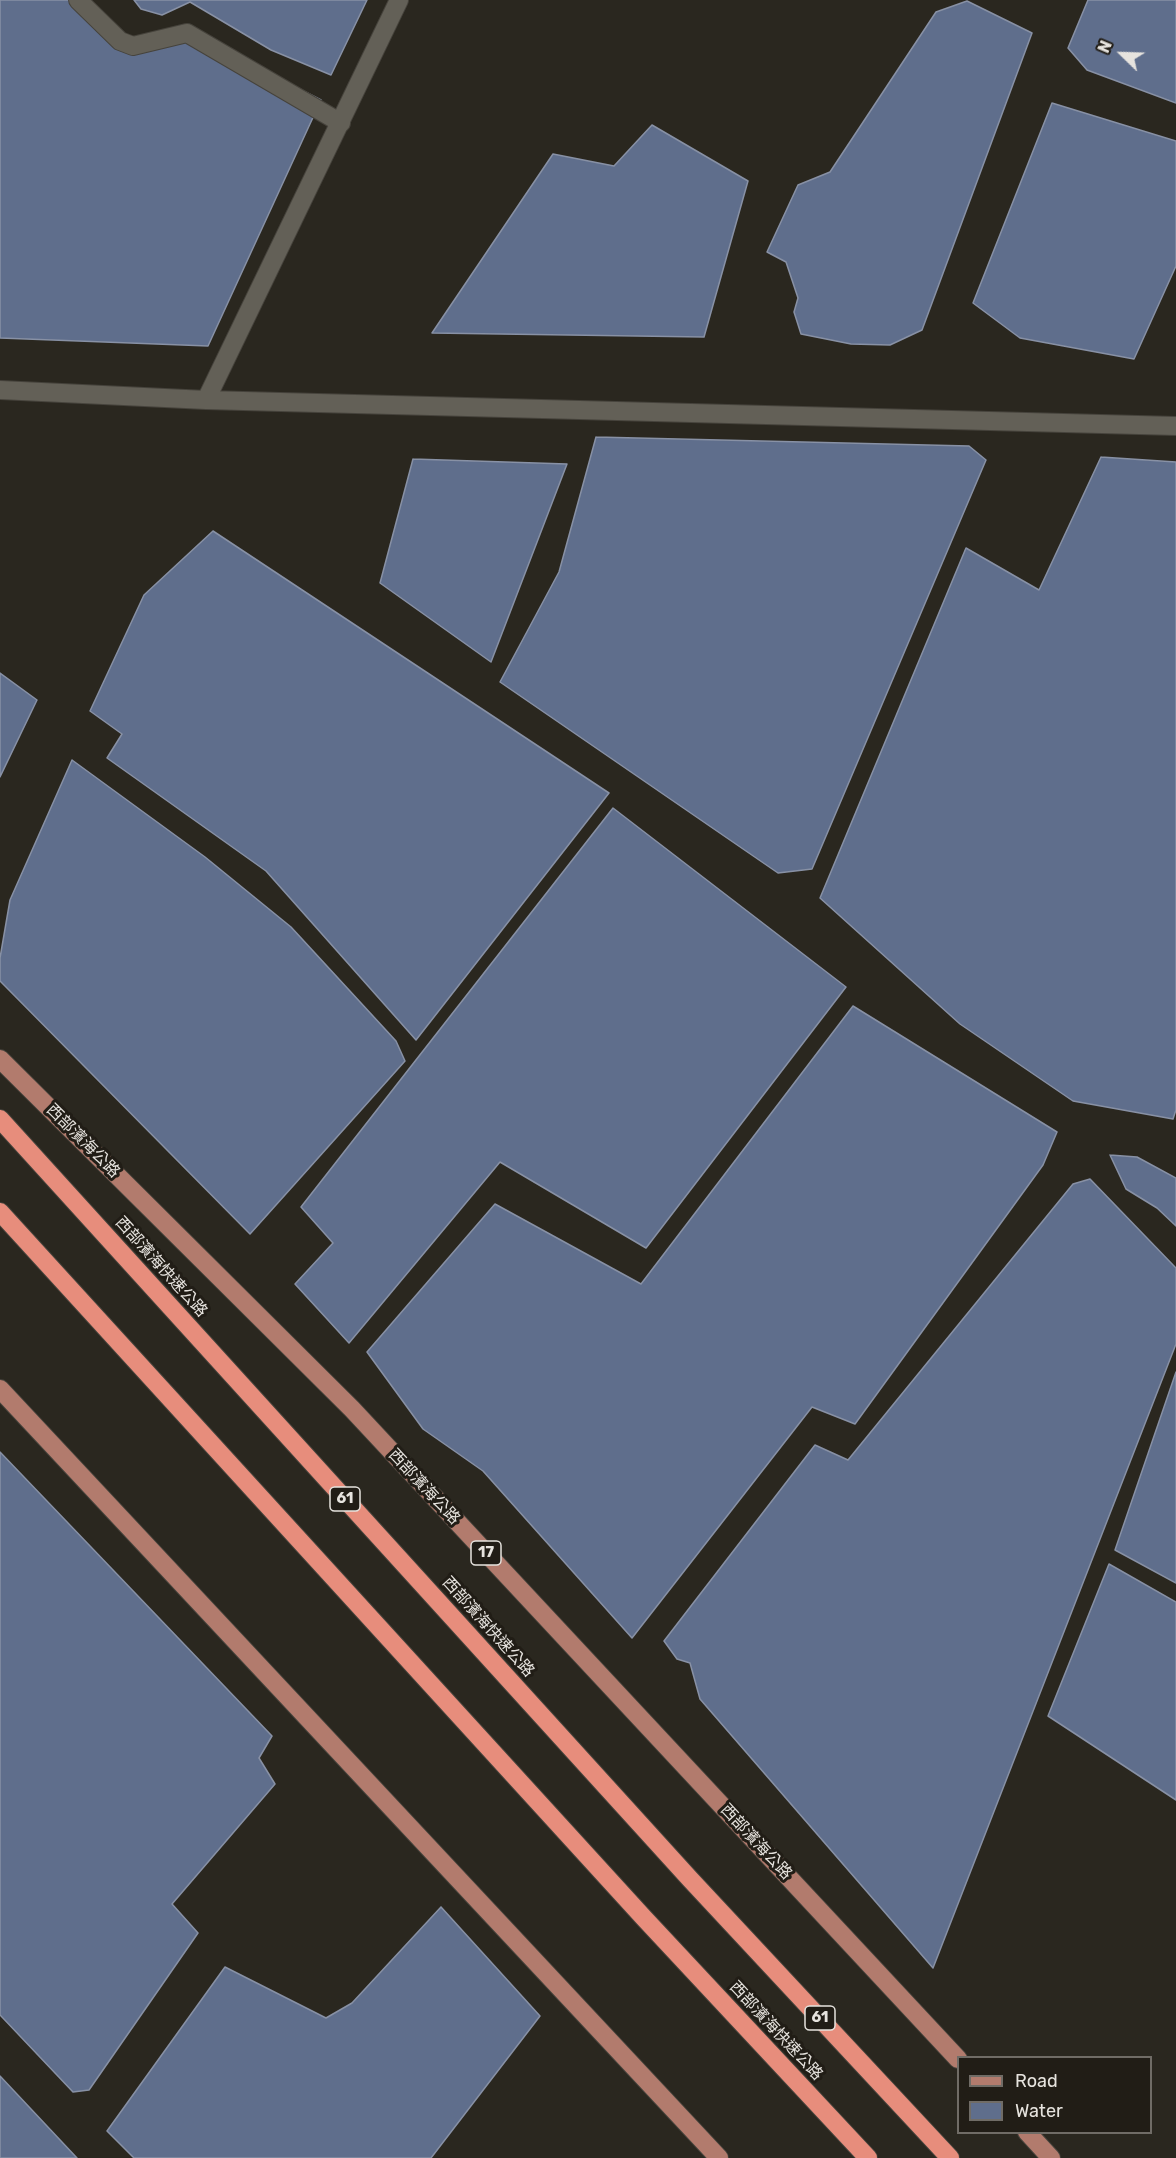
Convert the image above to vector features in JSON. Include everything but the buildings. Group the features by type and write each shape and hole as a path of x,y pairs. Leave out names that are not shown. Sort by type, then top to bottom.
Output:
{"highway":[{"name":"西部濱海快速公路","path":"0,1119 690,1879 950,2158"},
{"name":"西部濱海快速公路","path":"0,1212 644,1918 868,2158"}],"main road":[{"name":"西部濱海公路","path":"0,1059 352,1409 957,2058"},
{"path":"0,1389 718,2158"},
{"path":"1028,2134 1051,2158"}],"street":[{"path":"78,0 120,41 133,46 187,33 341,123"},
{"path":"206,400 399,0"},
{"path":"0,390 206,400 1176,426"}],"water":[{"path":"0,0 77,0 137,52 195,35 321,100 208,346 0,338"},
{"path":"134,0 367,0 331,75 271,50 190,2 162,15 141,9"},
{"path":"1088,0 1176,0 1176,103 1087,70 1068,48"},
{"path":"967,1 1032,33 922,330 890,345 851,344 801,334 794,312 798,298 786,262 767,252 798,185 830,172 936,12"},
{"path":"1052,103 1176,141 1176,266 1134,359 1020,338 973,303"},
{"path":"652,125 748,181 704,337 432,333 553,154 614,166"},
{"path":"596,437 969,446 986,460 812,869 778,873 500,682 559,572"},
{"path":"1101,457 1176,462 1176,1110 1173,1119 1073,1101 960,1024 820,898 966,548 1039,590"},
{"path":"413,459 567,464 491,662 380,583"},
{"path":"213,531 609,793 416,1040 266,871 107,758 122,734 90,711 144,595"},
{"path":"0,673 37,700 0,777"},
{"path":"72,760 205,857 291,927 396,1041 405,1061 250,1234 0,981 0,958 10,900"},
{"path":"613,808 846,987 646,1248 500,1162 349,1343 295,1284 333,1243 301,1207"},
{"path":"853,1006 1057,1132 1043,1165 855,1424 812,1407 632,1638 483,1471 423,1429 367,1352 495,1204 641,1284"},
{"path":"1110,1155 1137,1157 1176,1178 1176,1226 1157,1208 1126,1189"},
{"path":"1090,1179 1176,1268 1176,1344 933,1968 700,1699 690,1663 677,1659 664,1641 815,1445 848,1460 1073,1184"},
{"path":"1176,1372 1176,1583 1115,1550"},
{"path":"0,1452 272,1736 259,1758 275,1784 172,1904 198,1933 89,2090 73,2092 0,2015"},
{"path":"1109,1564 1176,1602 1176,1800 1048,1716"},
{"path":"441,1907 540,2016 431,2158 134,2158 107,2131 225,1967 326,2018 352,2003"},
{"path":"0,2076 77,2158 0,2158"}]}
